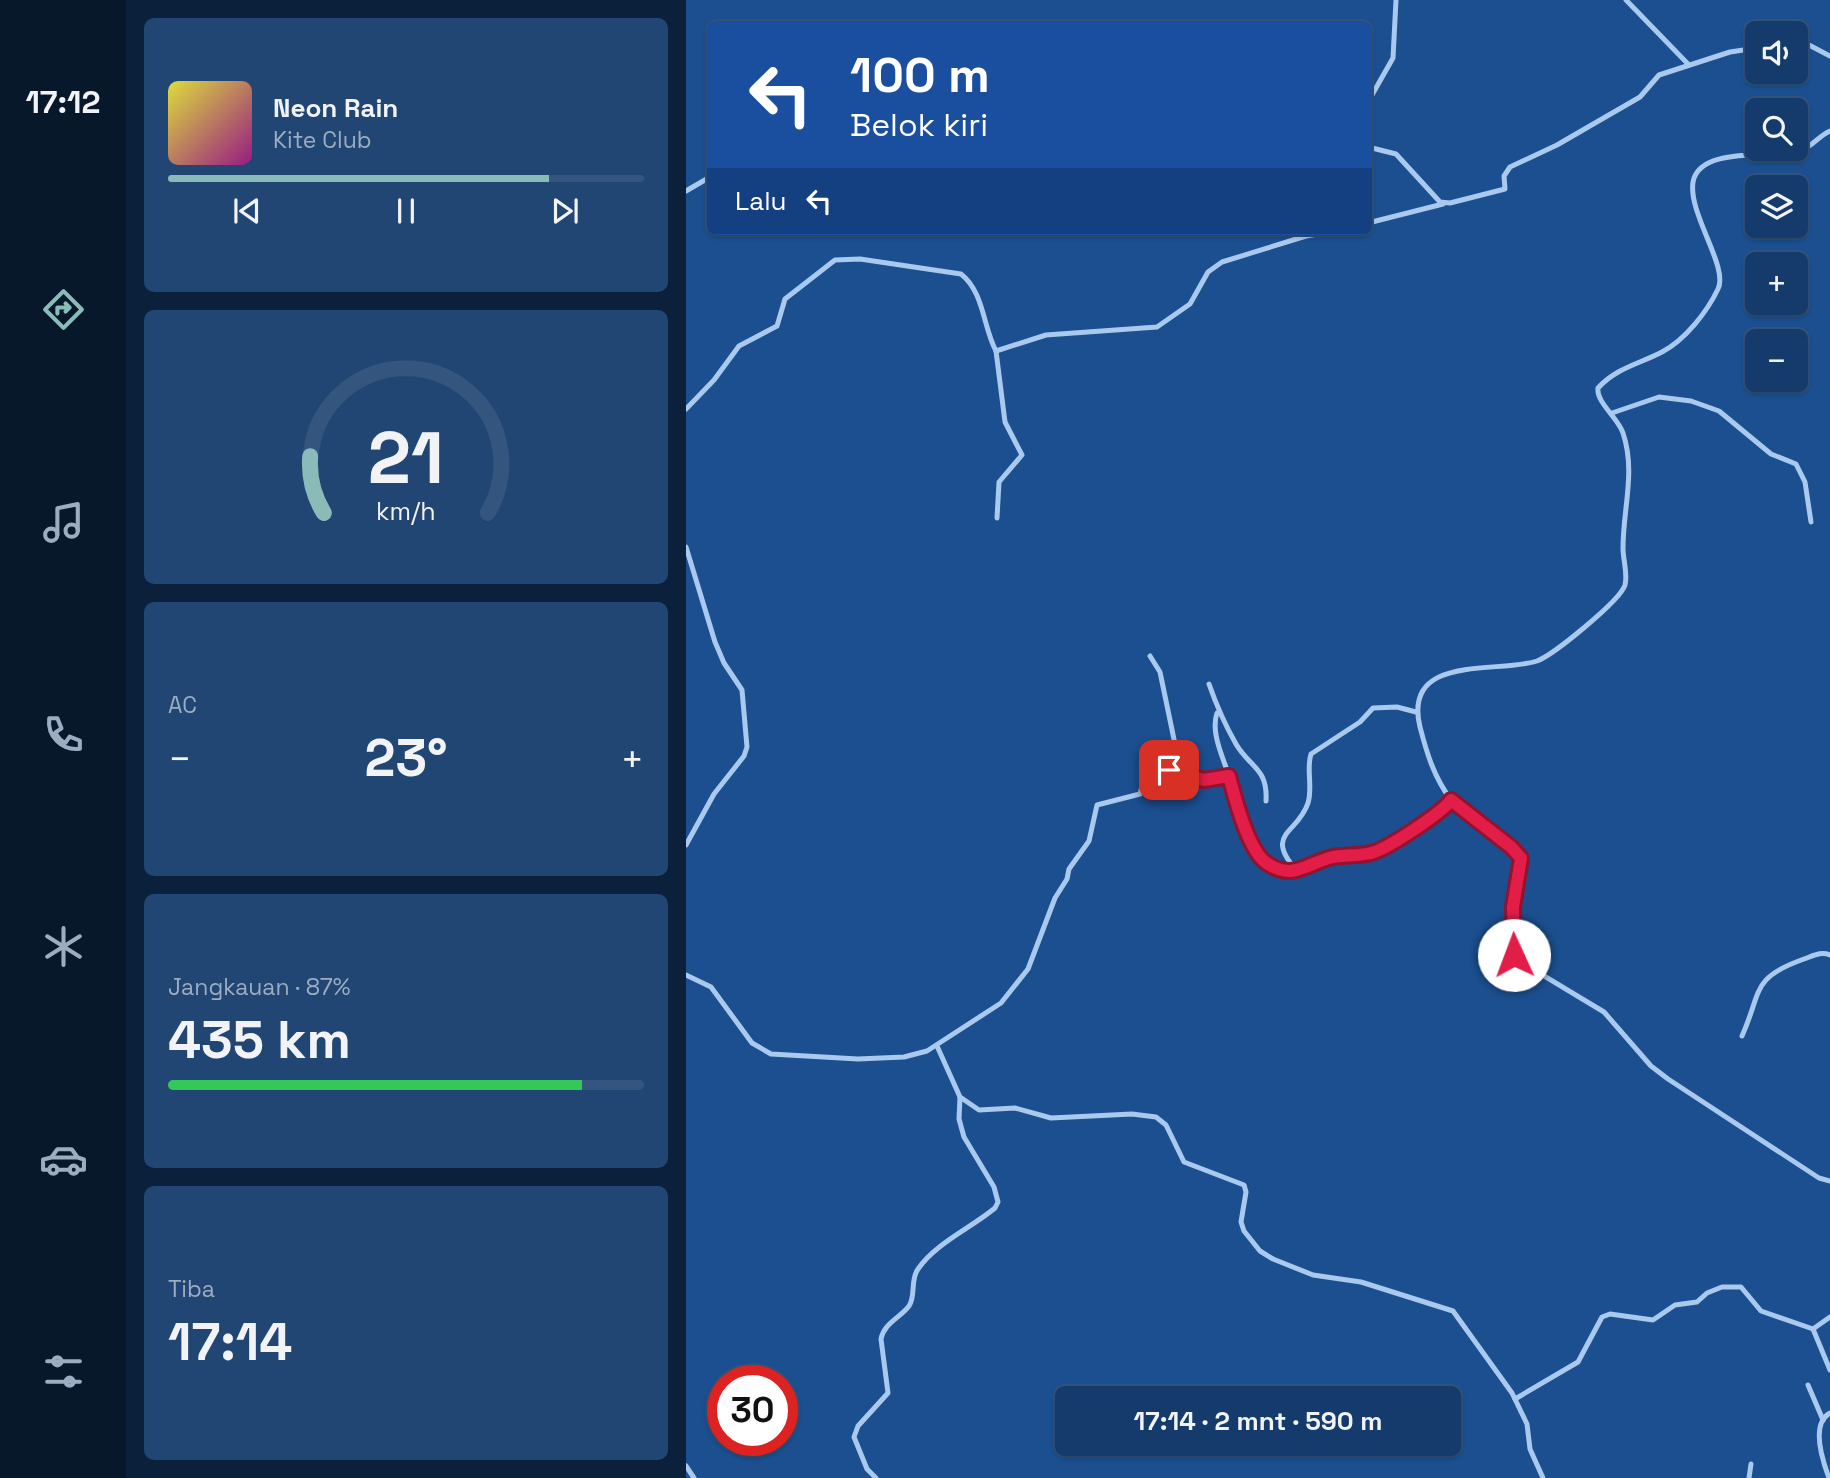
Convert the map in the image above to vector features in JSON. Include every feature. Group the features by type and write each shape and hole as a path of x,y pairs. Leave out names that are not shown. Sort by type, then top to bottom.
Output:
{"street":[{"path":"1372,95 1393,58 1396,0"},
{"path":"1626,0 1688,64"},
{"path":"1808,45 1830,56"},
{"path":"1372,222 1505,189 1504,176 1510,167 1558,145 1640,97 1658,75 1688,64 1745,51"},
{"path":"1830,131 1804,150 1728,156 1710,161 1699,171 1693,181 1694,198 1704,235 1721,270 1721,282 1694,323 1675,344 1624,367 1598,388 1599,397 1612,413 1625,440 1630,470 1623,530 1626,577 1623,589 1544,657 1518,664 1474,667 1445,675 1422,693 1416,712 1429,759 1451,800 1519,854 1513,937 1514,955 1519,963 1560,984 1604,1013 1651,1066 1668,1079 1819,1178 1830,1181"},
{"path":"1372,148 1396,154 1443,204"},
{"path":"686,191 707,179"},
{"path":"996,351 1046,335 1157,327 1190,303 1208,272 1222,262 1312,235"},
{"path":"686,409 714,380 739,346 779,324 782,304 787,296 835,260 860,258 961,274 977,296 996,351 1005,422 1023,455 999,482 997,518"},
{"path":"1612,413 1666,396 1719,411 1771,454 1796,464 1805,482 1811,522"},
{"path":"686,547 715,642 724,663 742,690 747,747 741,760 714,794 686,845"},
{"path":"686,975 711,987 752,1043 771,1054 814,1059 904,1057 937,1046 1001,1003 1028,969 1055,898 1069,869 1088,841 1097,805 1140,794 1143,782 1160,779 1169,770 1177,750 1160,671 1150,656"},
{"path":"1209,684 1217,713 1237,746 1263,776 1266,801"},
{"path":"1297,872 1283,852 1283,839 1308,803 1311,754 1360,722 1373,708 1397,707 1416,712"},
{"path":"1217,713 1214,726 1239,810 1261,859 1282,870 1297,872 1332,857 1375,852 1442,811 1451,800"},
{"path":"1169,770 1204,780 1229,776"},
{"path":"1742,1036 1756,994 1769,976 1780,967 1820,953 1830,956"},
{"path":"876,1478 867,1469 854,1437 858,1426 888,1393 881,1339 883,1331 911,1303 913,1280 919,1268 932,1254 995,1208 998,1202 994,1187 964,1137 958,1119 960,1097 937,1046"},
{"path":"960,1097 979,1110 1015,1108 1051,1118 1070,1119 1145,1115 1161,1120 1184,1162 1244,1185 1246,1192 1241,1222 1244,1231 1261,1251 1286,1266 1313,1275 1361,1282 1450,1309 1515,1399 1527,1424 1530,1449 1543,1478"},
{"path":"1515,1399 1578,1362 1602,1317 1610,1314 1653,1320 1675,1305 1697,1302 1707,1293 1722,1287 1741,1287 1761,1311 1813,1329 1830,1370"},
{"path":"1813,1329 1830,1317"},
{"path":"1808,1385 1823,1420 1821,1452 1829,1478"},
{"path":"1823,1420 1830,1413"},
{"path":"1749,1478 1751,1464"},
{"path":"686,1466 694,1478"}],"route":[{"path":"1169,770 1204,780 1229,776 1257,853 1270,866 1289,872 1306,870 1332,857 1375,852 1442,811 1451,800 1521,858 1513,907 1514,955"}]}
